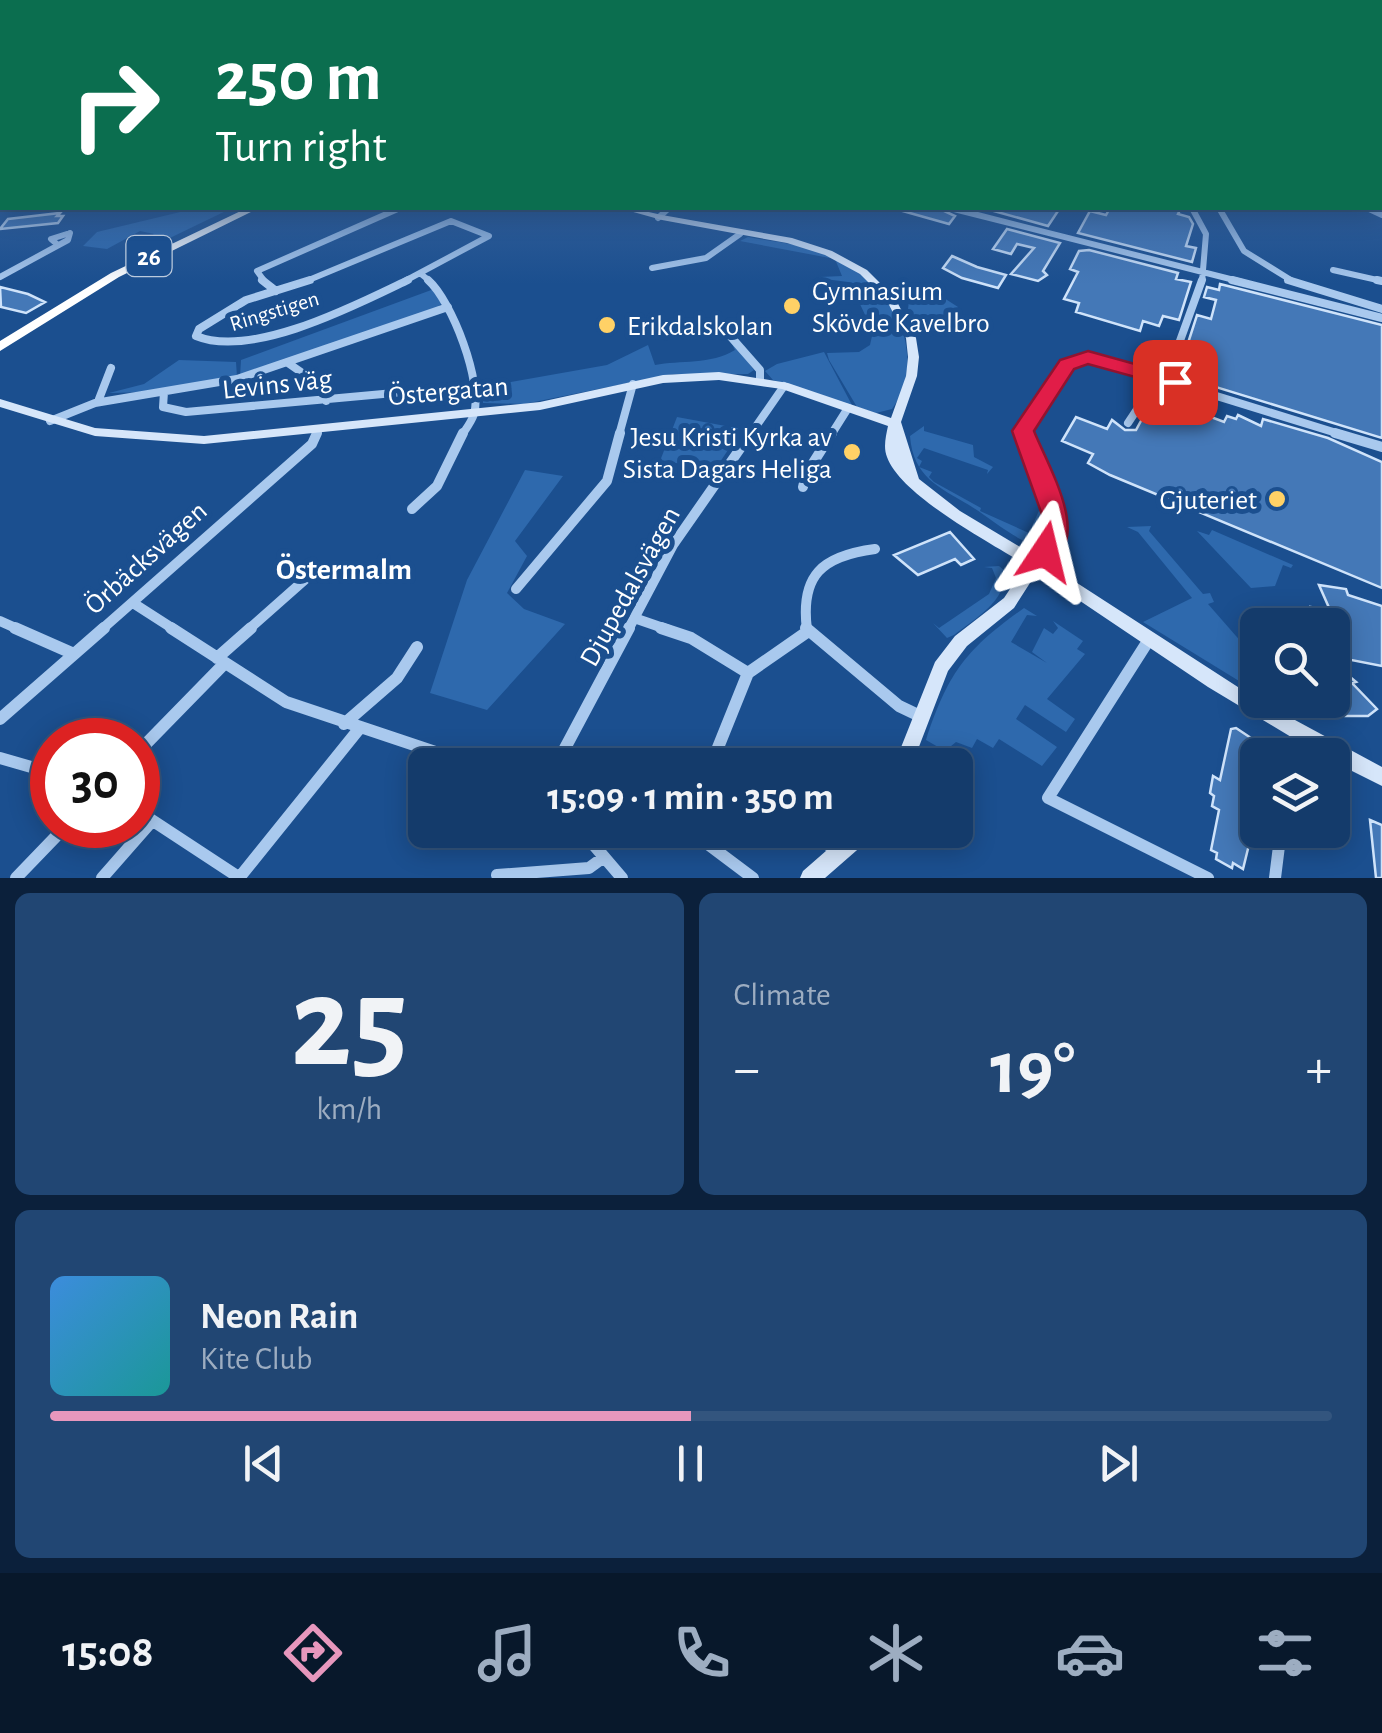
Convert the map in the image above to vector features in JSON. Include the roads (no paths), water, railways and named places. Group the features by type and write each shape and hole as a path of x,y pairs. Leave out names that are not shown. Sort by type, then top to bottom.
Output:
{"highway":[{"name":"26","path":"0,347 115,275 250,210"}],"main road":[{"path":"631,210 838,255 859,266 884,290 909,333 915,355 914,376 896,424 889,431 894,458 914,480 1297,733 1382,777"},
{"name":"Östergatan","path":"0,403 95,432 166,440 232,439 540,406 633,384 699,376 760,380 896,424"},
{"path":"909,748 933,680 952,650 1009,603 1035,563"},
{"path":"810,878 848,848"}],"street":[{"path":"276,291 256,275 257,270 395,210"},
{"path":"658,218 667,210"},
{"path":"958,210 1382,318"},
{"path":"1128,423 1182,338 1209,234 1193,210"},
{"path":"1220,210 1235,239 1272,273 1289,283 1382,309"},
{"name":"Ringstigen","path":"446,220 489,236 421,274 238,342 213,343 196,336 246,300 276,291 446,220"},
{"path":"652,268 706,258 740,234"},
{"path":"0,277 58,245"},
{"path":"1333,270 1382,281"},
{"path":"412,510 437,486 434,482 474,412 472,386 448,307 438,288 421,274"},
{"path":"50,421 77,405 99,399 234,380 396,321 448,307"},
{"path":"724,329 760,370 760,380"},
{"path":"1035,563 1056,538 1058,526 1030,459 1024,426 1076,358 1100,360 1382,447"},
{"path":"288,363 321,386 326,401"},
{"path":"99,399 111,368"},
{"path":"516,589 607,482 633,384"},
{"name":"Levins väg","path":"164,392 163,407 186,412 472,386"},
{"name":"Djupedalsvägen","path":"565,748 673,545 784,386"},
{"path":"803,486 806,474 848,408"},
{"name":"Örbäcksvägen","path":"0,720 312,444 318,429"},
{"path":"875,549 844,555 810,578 803,598 808,632 900,706 920,716"},
{"path":"160,728 221,660 318,568"},
{"path":"133,603 286,702 420,748"},
{"path":"637,619 691,638 748,672"},
{"path":"0,621 74,654"},
{"path":"717,748 748,672 808,632"},
{"path":"1150,638 1048,798 1208,878"},
{"path":"344,724 397,678 417,647"},
{"path":"160,826 239,878 359,729"},
{"path":"1295,738 1297,733"},
{"path":"2,761 30,768"},
{"path":"16,878 45,848"},
{"path":"102,878 128,848"},
{"path":"597,848 622,878"},
{"path":"714,848 753,878"},
{"path":"831,848 839,857"},
{"path":"1275,878 1279,848"},
{"path":"497,875 589,868 604,857"}],"place":[{"name":"Gymnasium Skövde Kavelbro","path":"792,306"},
{"name":"Erikdalskolan","path":"607,325"},
{"name":"Jesu Kristi Kyrka av Sista Dagars Heliga","path":"852,452"},
{"name":"Gjuteriet","path":"1277,499"}],"district":[{"name":"Östermalm","path":"344,569"}]}
